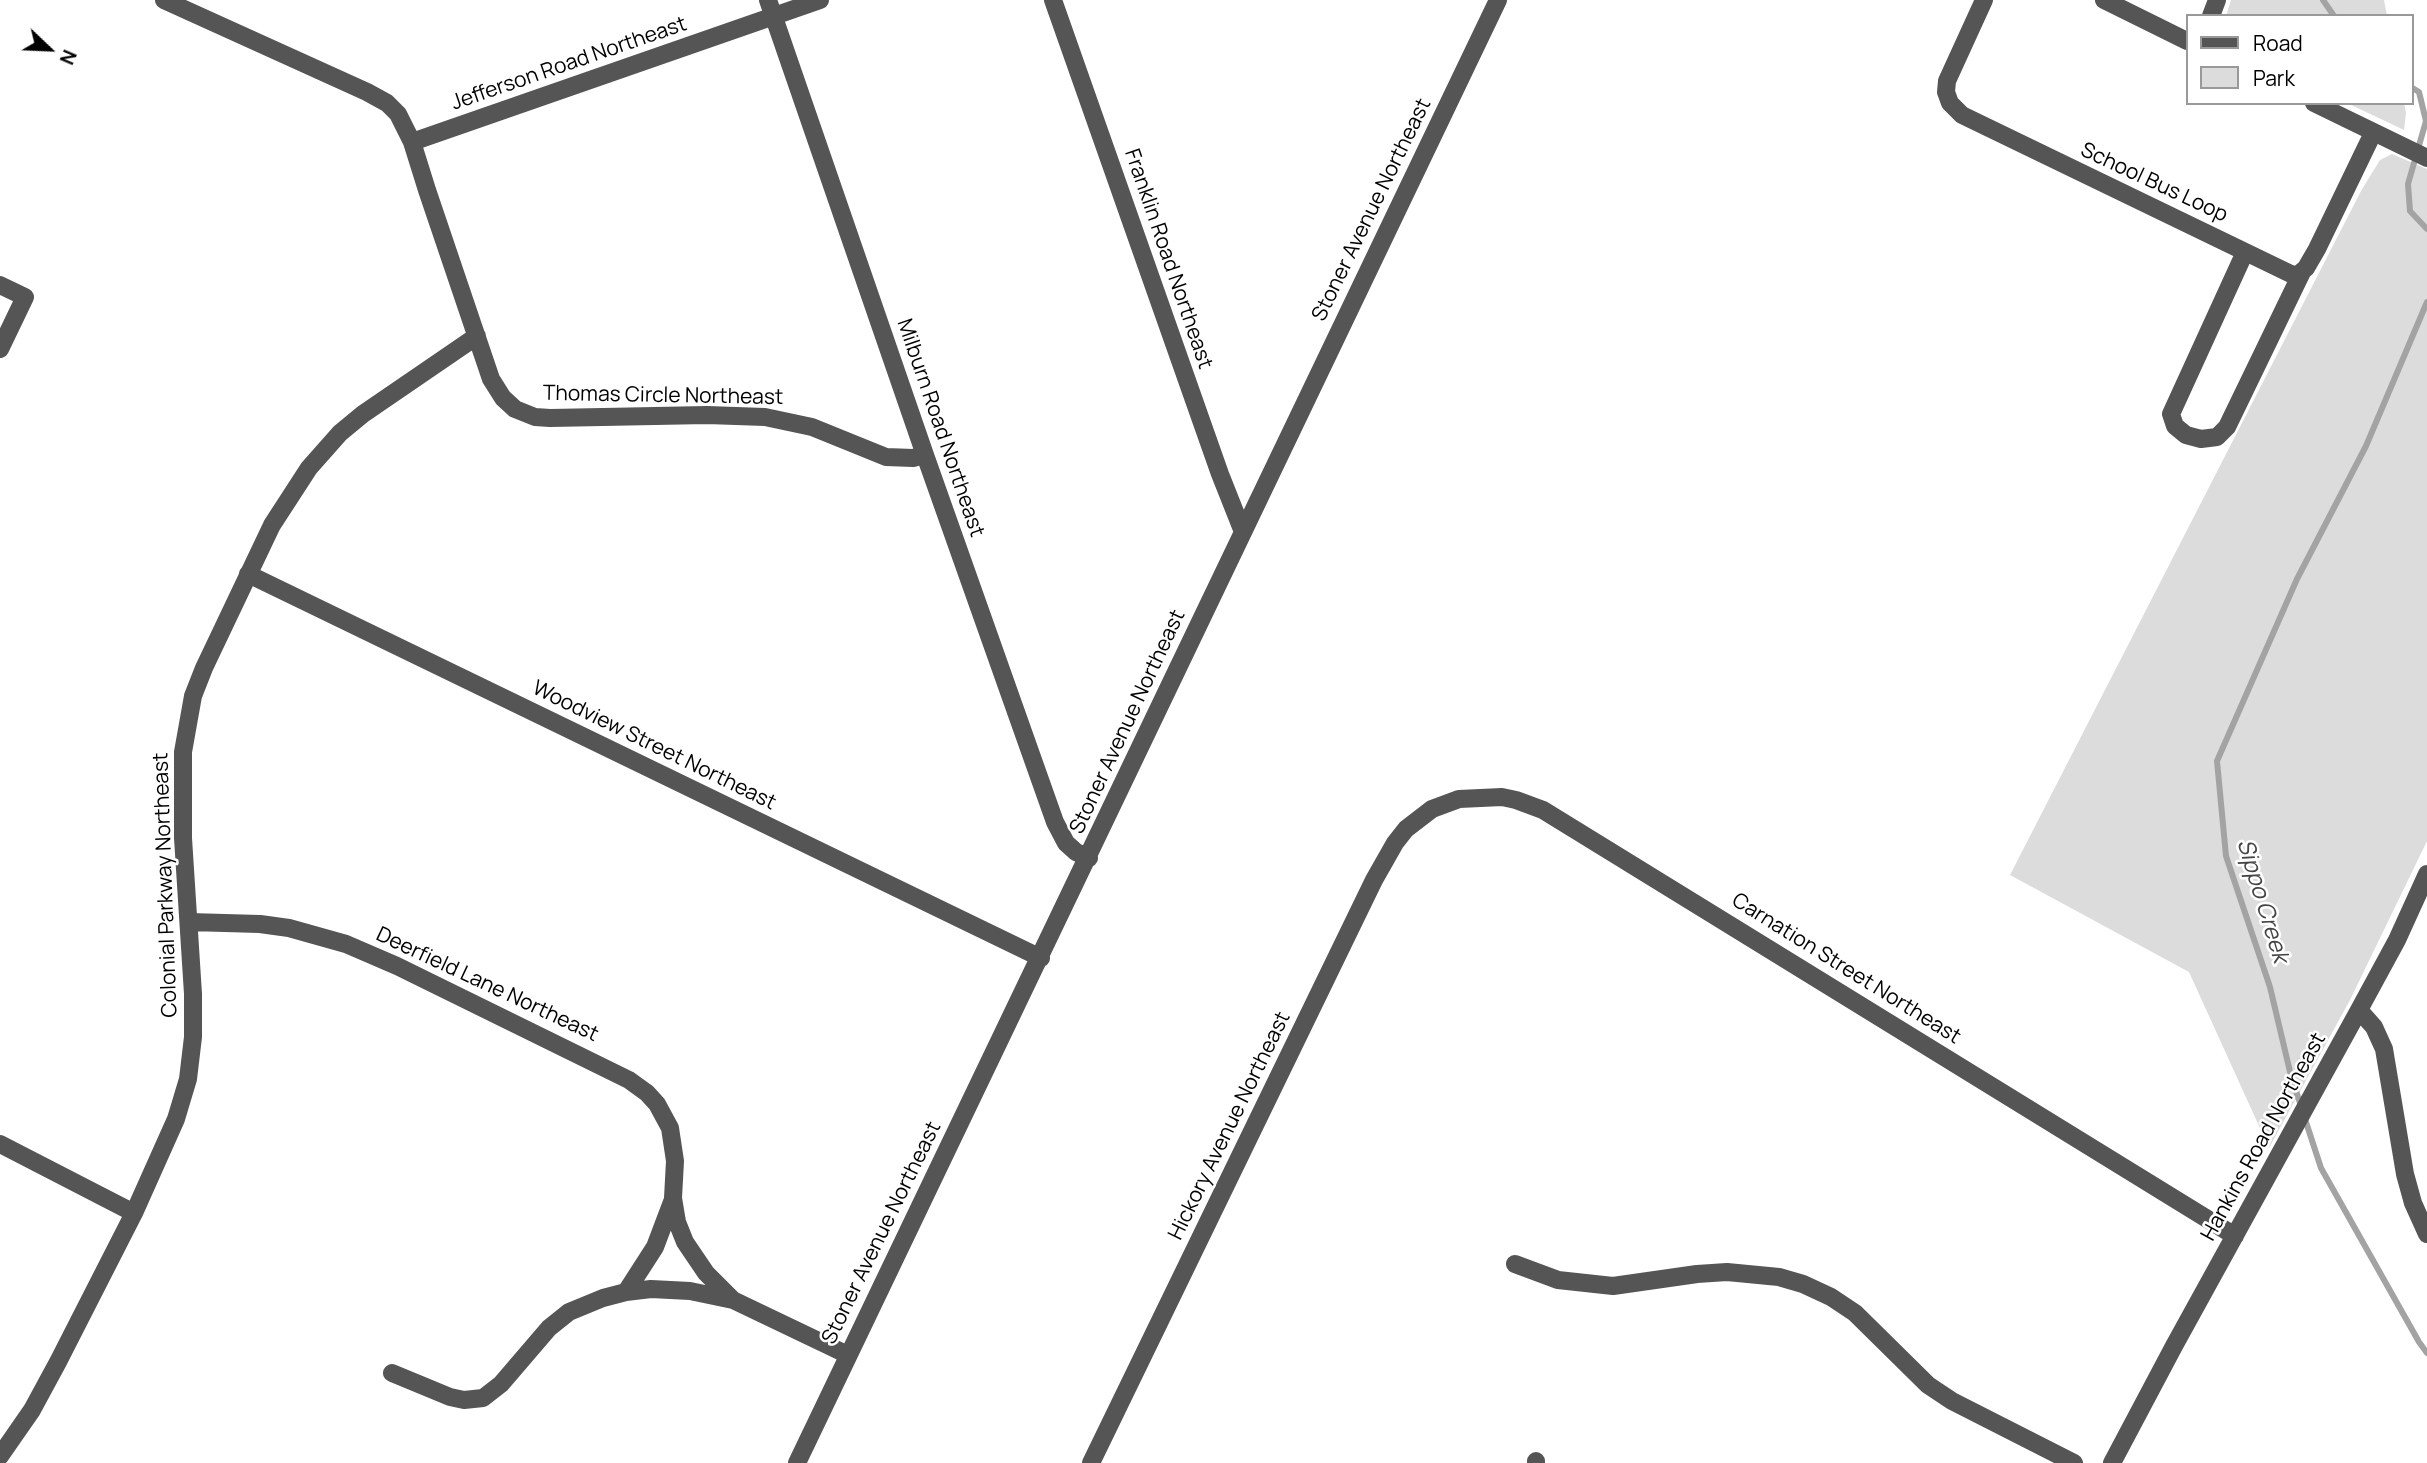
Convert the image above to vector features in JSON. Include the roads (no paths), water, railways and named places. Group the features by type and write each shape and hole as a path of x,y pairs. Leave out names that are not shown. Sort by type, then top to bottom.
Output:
{"street":[{"name":"Jefferson Road Northeast","path":"412,142 771,8 820,0"},
{"name":"Franklin Road Northeast","path":"1053,0 1243,532"},
{"name":"Stoner Avenue Northeast","path":"797,1463 1499,0"},
{"name":"School Bus Loop","path":"1984,0 1947,81 1946,92 1950,103 1962,115 2294,275 2302,272"},
{"path":"2104,0 2186,41"},
{"name":"Thomas Circle Northeast","path":"176,3 367,92 387,103 398,114 412,142 491,379 503,398 515,409 535,417 765,417 812,426 886,457 908,459 925,455"},
{"name":"Milburn Road Northeast","path":"771,8 1055,822 1069,846 1089,858"},
{"path":"2318,105 2427,158"},
{"path":"2245,251 2171,414 2175,426 2186,435 2202,439 2217,437 2227,427 2373,132"},
{"path":"0,285 25,297 0,349"},
{"name":"Colonial Parkway Northeast","path":"0,1456 32,1410 134,1213 176,1119 188,1079 193,1037 182,780 187,724 193,696 204,668 248,574 294,488 326,448 355,420 388,395 477,336"},
{"name":"Woodview Street Northeast","path":"248,574 1041,958"},
{"name":"Carnation Street Northeast","path":"1420,817 1445,803 1473,796 1516,800 1543,810 2235,1236"},
{"name":"Hickory Avenue Northeast","path":"1091,1463 1374,880 1395,843 1420,817"},
{"name":"Hankins Road Northeast","path":"2112,1463 2397,940 2427,874"},
{"name":"Deerfield Lane Northeast","path":"189,922 280,927 346,944 617,1072 647,1093 665,1116 674,1148 673,1198 677,1222 689,1250 712,1280 733,1300"},
{"path":"2359,1010 2374,1027 2384,1049 2405,1174 2413,1203 2427,1234"},
{"path":"0,1144 134,1213"},
{"name":"Deerfield Lane Northeast","path":"626,1292 655,1247 673,1198"},
{"path":"1515,1264 1558,1280 1613,1286 1727,1272 1779,1277 1803,1284 1855,1313 1928,1385 1952,1401 2074,1463"},
{"name":"Deerfield Lane Northeast","path":"626,1292 677,1289 733,1300 848,1355"},
{"path":"392,1373 450,1397 464,1400 483,1398 501,1384 558,1320 580,1307 626,1292"}],"waterway":[{"name":"Sippo Creek","path":"2323,0 2333,14"},
{"name":"Sippo Creek","path":"2413,88 2419,92 2426,121 2408,184 2410,211 2427,229"},
{"name":"Sippo Creek","path":"2301,1106 2291,1076 2270,987 2226,856 2217,761 2297,579 2366,446 2427,302"},
{"name":"Sippo Creek","path":"2304,1116 2321,1168 2427,1353"}]}
